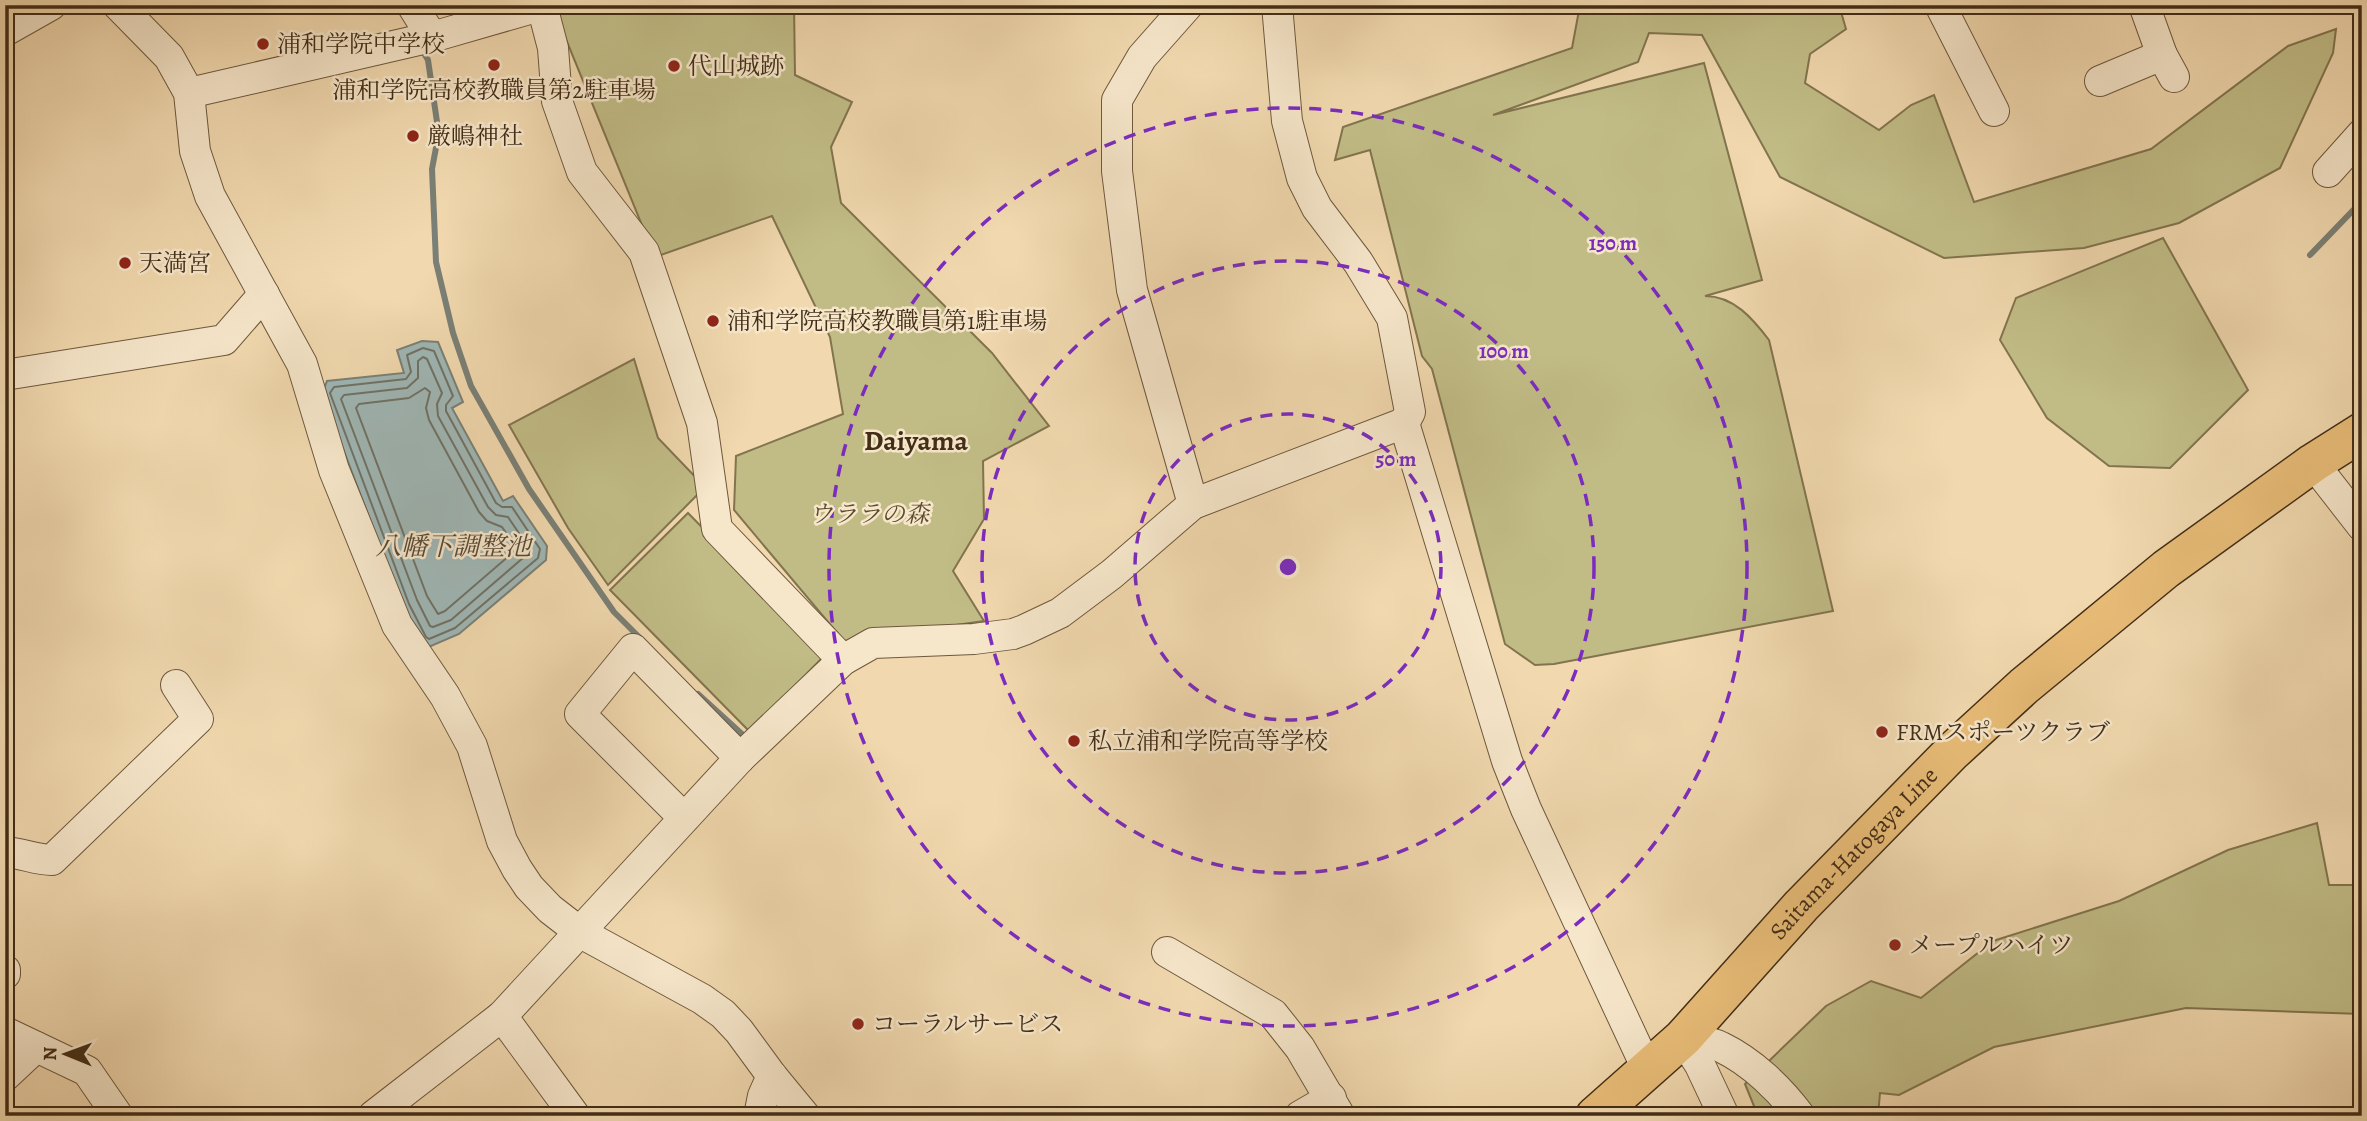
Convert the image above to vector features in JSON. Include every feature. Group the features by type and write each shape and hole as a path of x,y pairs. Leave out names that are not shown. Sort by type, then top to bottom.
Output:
{"main road":[{"name":"Saitama-Hatogaya Line","path":"1595,1116 1683,1038 1801,906 1952,752 2024,686 2166,569 2313,463 2362,432"}],"street":[{"path":"5,30 51,5"},
{"path":"118,5 169,57 189,93 195,151 210,196 302,364 334,470 397,625 444,696 472,746 502,841 529,887 550,909 581,933 702,999 723,1014 805,1116"},
{"path":"412,5 432,37"},
{"path":"1188,5 1142,57 1117,100 1117,171 1132,289 1193,504"},
{"path":"373,1116 502,1016 749,749 843,660 873,643 974,639 1024,630 1060,613 1112,574 1193,504 1404,424 1410,412 1392,317 1358,262 1317,208 1302,178 1292,147 1287,121 1277,5"},
{"path":"1940,5 1994,111"},
{"path":"2100,81 2168,66 2144,5"},
{"path":"189,93 432,37 543,6 553,48 557,101 582,172 644,252 698,410 717,529 843,660"},
{"path":"2328,172 2362,134"},
{"path":"5,373 224,340 264,294"},
{"path":"1404,424 1507,761 1525,809 1648,1070"},
{"path":"2313,463 2362,526"},
{"path":"684,818 580,715 633,649 749,749"},
{"path":"5,852 52,860 198,719 176,685"},
{"path":"1167,952 1273,1014 1300,1048 1336,1107 1300,1116"},
{"path":"502,1016 575,1116"},
{"path":"5,1032 87,1072 118,1116"},
{"path":"1683,1038 1700,1065 1724,1116"},
{"path":"1683,1038 1721,1047 1736,1056 1775,1085 1800,1116"},
{"path":"5,1076 36,1047"},
{"path":"759,1116 763,1096 772,1076"}],"green space":[{"name":"ウララの森","path":"559,5 794,5 795,75 852,102 831,147 841,203 992,353 1049,426 983,461 984,519 953,571 984,621 844,641 734,510 736,456 843,414 830,337 772,216 655,257 554,10"},
{"path":"1580,5 1839,5 1846,29 1810,54 1805,83 1879,130 1911,105 1934,95 1974,202 2151,149 2288,46 2336,29 2333,53 2280,168 2179,223 2084,248 1944,258 1780,177 1702,35 1649,33 1638,62 1493,115 1704,63 1762,280 1705,296 1734,304 1769,340 1833,611 1554,664 1535,665 1505,644 1432,369 1422,356 1370,150 1335,160 1343,127 1572,48"},
{"path":"2163,238 2248,390 2170,468 2109,466 2047,418 2000,340 2016,298"},
{"path":"634,359 658,438 705,487 608,585 568,528 509,425"},
{"path":"688,513 826,654 750,732 610,590"},
{"path":"2317,823 2329,885 2362,885 2362,1014 2186,1008 1994,1047 1899,1095 1880,1093 1878,1116 1758,1116 1745,1084 1826,1006 1871,981 1921,998 1993,941 2119,901 2228,850"}],"water":[{"name":"八幡下調整池","path":"422,341 438,342 463,402 452,408 503,501 513,496 547,546 546,560 459,634 424,649 403,607 322,393 327,381 404,373 397,350"}],"waterway":[{"path":"421,48 428,60 437,122"},
{"path":"438,137 432,169 436,262 453,333 471,386 529,489 614,612 642,640"},
{"path":"2310,255 2362,201"},
{"path":"698,694 743,735"}],"place":[{"name":"浦和学院中学校","path":"263,44"},
{"name":"浦和学院高校教職員第2駐車場","path":"494,65"},
{"name":"代山城跡","path":"674,66"},
{"name":"厳嶋神社","path":"413,136"},
{"name":"天満宮","path":"125,263"},
{"name":"浦和学院高校教職員第1駐車場","path":"713,321"},
{"name":"FRMスポーツクラブ","path":"1882,732"},
{"name":"私立浦和学院高等学校","path":"1074,741"},
{"name":"メープルハイツ","path":"1895,945"},
{"name":"コーラルサービス","path":"858,1024"}],"district":[{"name":"Daiyama","path":"916,441"}]}
